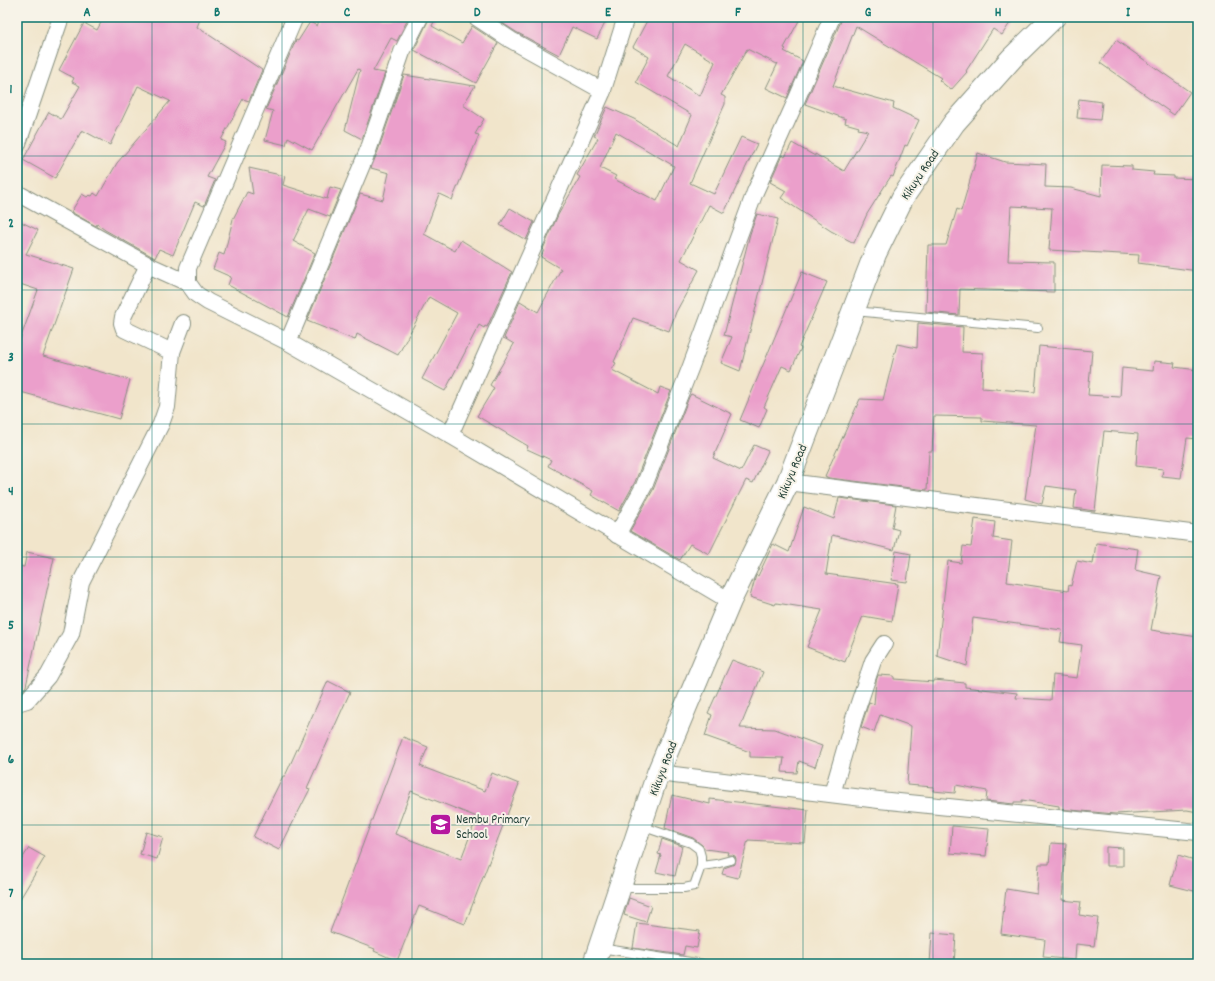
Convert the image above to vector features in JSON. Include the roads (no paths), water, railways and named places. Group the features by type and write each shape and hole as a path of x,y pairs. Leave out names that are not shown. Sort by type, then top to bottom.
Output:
{"main road":[{"name":"Kikuyu Road","path":"597,956 658,774 730,601 788,482 875,254 902,197 954,123 1012,58 1054,17"}],"street":[{"path":"17,146 61,17"},
{"path":"188,283 188,268 296,17"},
{"path":"288,342 370,148 402,52 420,17"},
{"path":"476,17 511,40 603,91"},
{"path":"450,436 603,91 626,17"},
{"path":"617,535 644,486 691,366 754,192 795,103 832,17"},
{"path":"17,193 148,265 188,283 196,294 208,302 288,342 730,601"},
{"path":"148,265 123,316 122,323 124,329 172,352"},
{"path":"17,704 27,700 48,676 70,634 81,582 161,424 167,407 172,352 183,323"},
{"path":"788,482 1198,534"},
{"path":"832,794 854,718 873,661 884,644"},
{"path":"658,774 879,800 1198,832"}],"lane":[{"path":"853,311 1038,328"},
{"path":"620,888 671,888 694,886 701,866 699,849 691,843 641,826"},
{"path":"701,866 731,860"},
{"path":"597,956 703,964"}],"place":[{"name":"Nembu Primary School","path":"441,825"}]}
